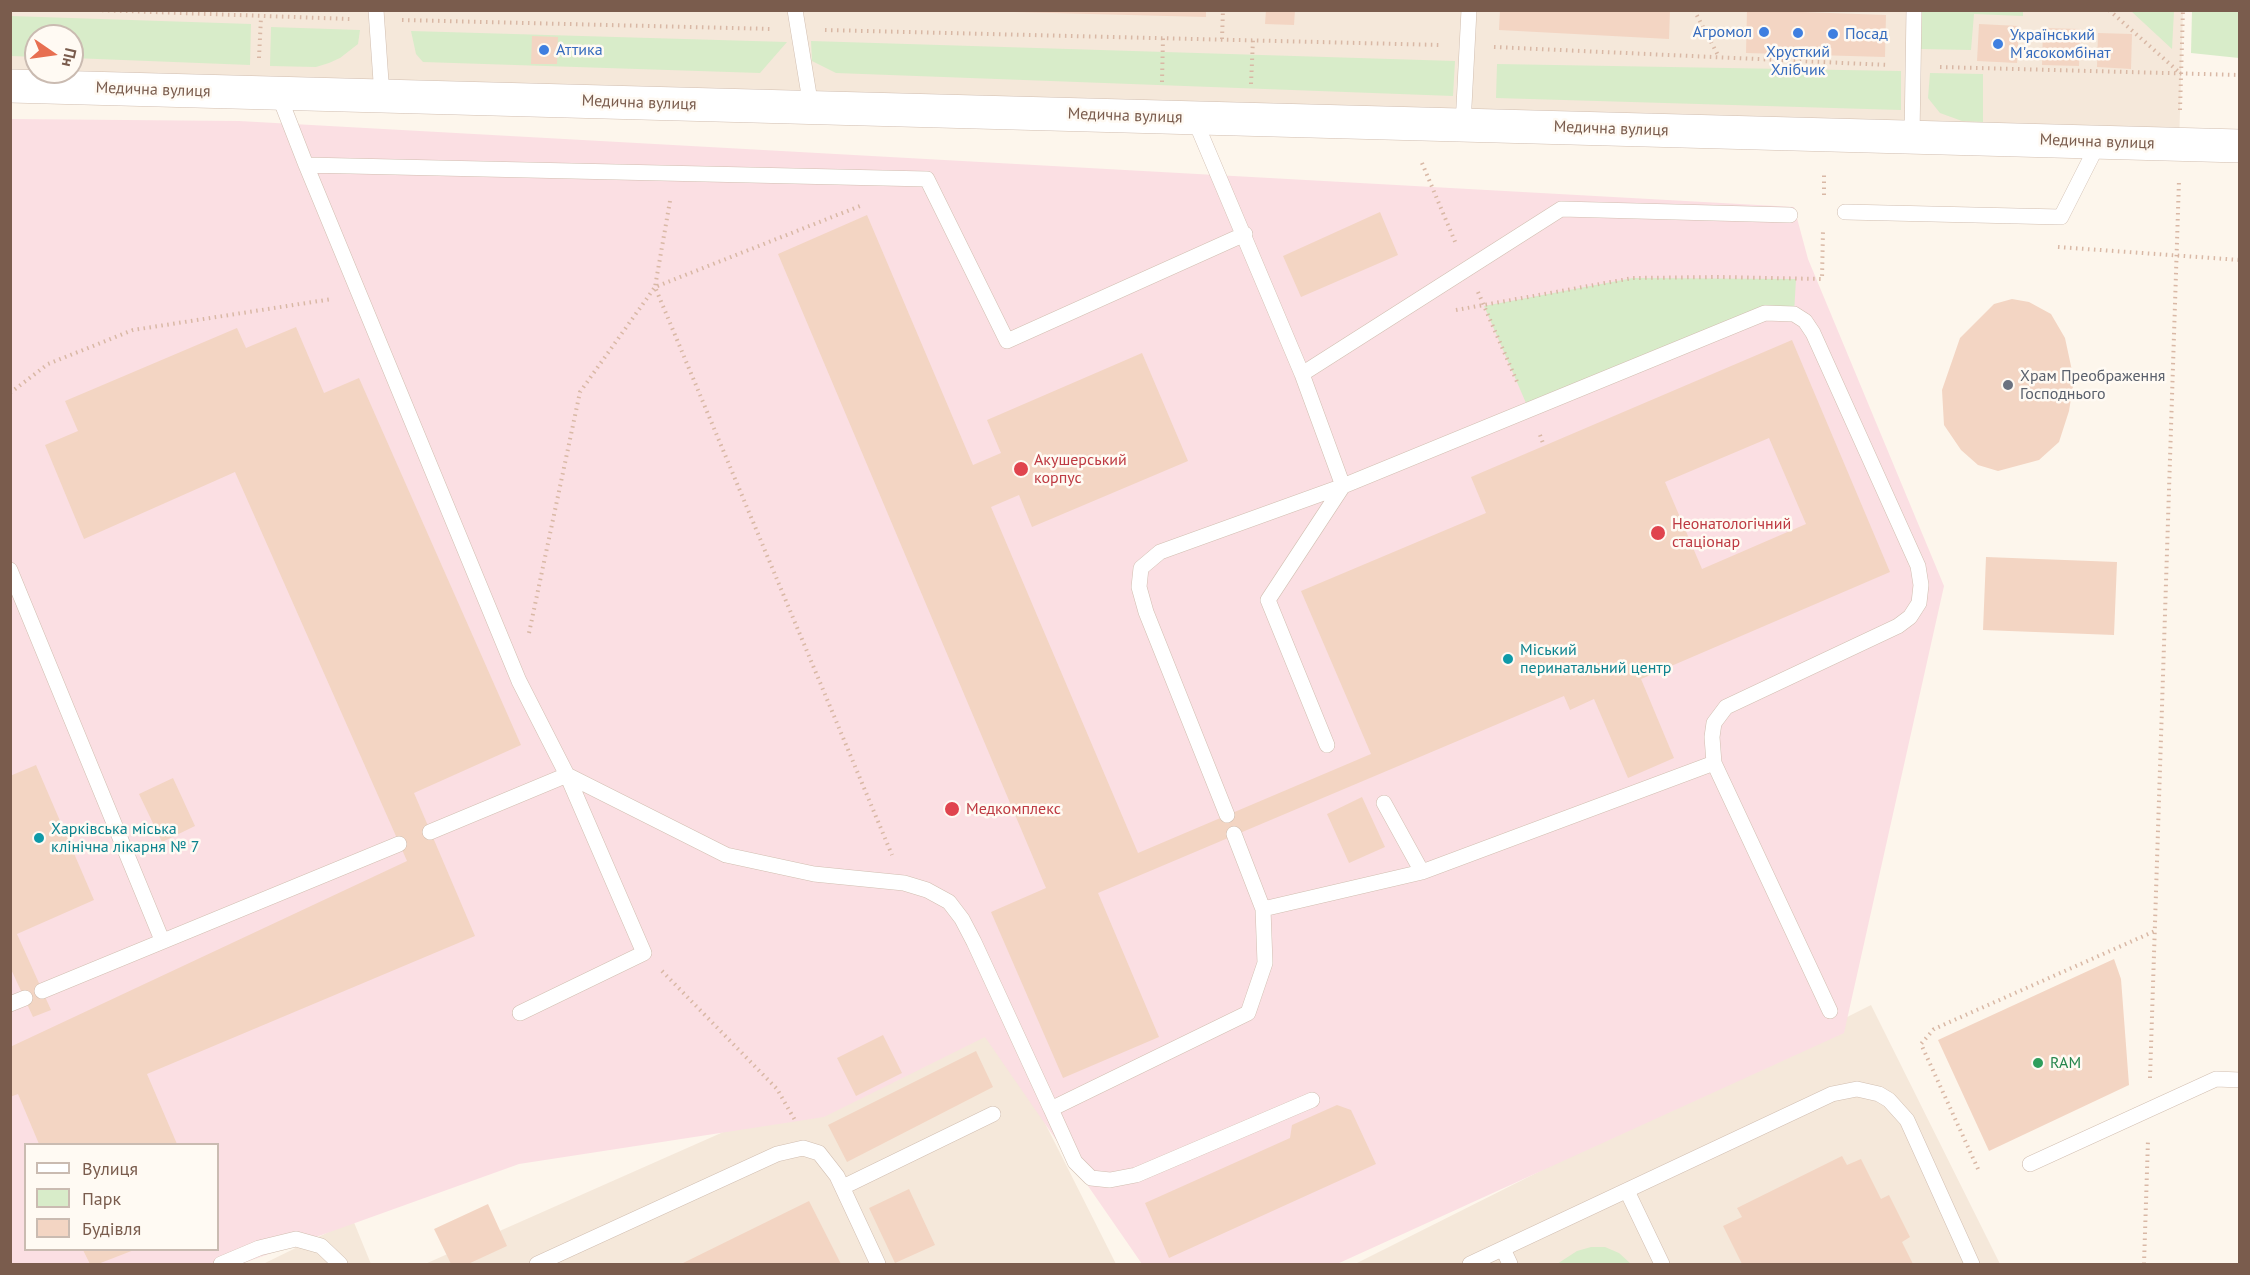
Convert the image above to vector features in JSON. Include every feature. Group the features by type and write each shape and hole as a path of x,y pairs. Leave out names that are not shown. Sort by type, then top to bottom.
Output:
{"street":[{"name":"Медична вулиця","path":"10,86 2240,146"}],"lane":[{"path":"795,10 796,29 811,108"},
{"path":"1463,125 1469,10"},
{"path":"1912,137 1914,10"},
{"path":"376,15 382,96"},
{"path":"278,93 519,681 567,775 644,953 520,1013"},
{"path":"1194,118 1245,234 1302,374 1343,486"},
{"path":"1845,212 2061,217 2100,142"},
{"path":"306,165 927,179 1007,341 1245,234"},
{"path":"1302,374 1561,209 1790,215"},
{"path":"1227,814 1146,612 1139,587 1141,568 1160,552 1343,486 1765,313 1794,314 1805,321 1814,333 1918,566 1921,585 1919,603 1910,617 1898,626 1726,707 1714,723 1712,737 1714,763 1830,1011"},
{"path":"1327,745 1268,600 1343,486"},
{"path":"10,570 162,940"},
{"path":"1263,909 1422,872 1714,763"},
{"path":"430,832 567,775 726,855 814,874 904,883 927,890 950,902 963,919 1075,1162 1091,1178 1110,1180 1136,1175 1312,1100"},
{"path":"1384,802 1422,872"},
{"path":"1051,1109 1248,1013 1265,963 1263,909 1234,834"},
{"path":"42,991 399,844"},
{"path":"2030,1164 2216,1079 2240,1080"},
{"path":"1470,1264 1832,1094 1850,1090 1869,1090 1889,1100 1907,1120 1972,1264"},
{"path":"843,1187 993,1114"},
{"path":"537,1264 777,1154 811,1148 825,1159 843,1187 878,1264"},
{"path":"1627,1191 1662,1264"},
{"path":"221,1264 258,1248 296,1239 321,1246 340,1264"},
{"path":"1503,1249 1510,1264"}],"path":[{"path":"96,10 261,17 376,15 796,29 1467,46 1913,66 2240,75"},
{"path":"1222,39 1223,10"},
{"path":"1694,10 1719,58"},
{"path":"2109,10 2181,74"},
{"path":"2180,114 2183,10"},
{"path":"259,61 261,17"},
{"path":"1162,86 1163,38"},
{"path":"1251,89 1253,40"},
{"path":"1422,163 1544,446"},
{"path":"1824,172 1824,196"},
{"path":"519,681 580,392 655,287 675,173"},
{"path":"2144,1264 2179,180"},
{"path":"655,287 862,205"},
{"path":"1451,311 1633,278 1822,279 1824,220"},
{"path":"2058,247 2240,260"},
{"path":"655,287 904,883"},
{"path":"10,393 48,364 133,330 360,295"},
{"path":"1978,1169 1921,1044 1934,1029 2155,931"},
{"path":"644,953 777,1089 811,1148"}],"shaded area":[{"path":"11,10 2183,11 2179,144 11,86"},
{"name":"Медкомплекс","path":"11,119 239,121 1794,207 1808,259 1944,586 1844,1033 1337,1264 1142,1264 985,1037 824,1117 519,1164 241,1264 11,1264"},
{"path":"1871,1005 2000,1264 1355,1264"},
{"path":"990,1014 1116,1264 425,1264"},
{"path":"353,1220 371,1264 263,1264"}],"green space":[{"path":"2023,10 2023,16 1974,14 1971,50 1921,49 1922,11"},
{"path":"2131,11 2174,11 2172,49"},
{"path":"2192,11 2239,11 2239,58 2191,53"},
{"path":"11,16 251,24 250,65 84,58 84,24 24,24 24,57 11,56"},
{"path":"271,27 360,30 358,44 340,58 329,63 316,67 270,66"},
{"path":"411,31 787,42 760,73 423,62 416,54"},
{"path":"811,41 1455,61 1453,96 836,73 812,61"},
{"path":"1497,64 1901,71 1901,110 1496,98"},
{"path":"1930,73 1983,74 1983,122 1962,121 1940,113 1928,98"},
{"path":"1633,278 1796,279 1794,314 1780,312 1529,410 1484,306"},
{"path":"1591,1247 1605,1247 1619,1253 1631,1264 1557,1264 1577,1251"}],"building":[{"path":"937,10 1206,10 1206,17"},
{"path":"1266,10 1295,10 1294,25 1265,24"},
{"path":"1500,10 1670,10 1669,39 1499,30"},
{"path":"1747,10 1886,15 1885,57 1746,53"},
{"name":"Український М'ясокомбінат","path":"1979,24 2019,26 2017,63 1977,61"},
{"path":"2043,28 2080,29 2079,66 2042,65"},
{"path":"2098,33 2132,34 2131,69 2097,67"},
{"name":"Аттика","path":"532,36 558,37 557,64 531,64"},
{"path":"1380,212 1398,255 1301,297 1283,256"},
{"name":"Міський перинатальний центр","path":"867,215 973,465 1001,453 987,420 1142,353 1188,461 1032,527 1019,495 991,507 1138,853 1371,754 1301,591 1486,513 1471,477 1792,340 1890,572 1641,679 1674,758 1628,778 1594,699 1570,710 1564,696 1098,893 1159,1037 1063,1078 991,912 1046,888 778,254","holes":["1769,438 1806,524 1702,569 1665,482"]},
{"name":"Храм Преображення Господнього","path":"2012,299 2029,302 2051,314 2065,338 2074,380 2069,411 2059,442 2039,460 1998,471 1978,465 1961,450 1944,425 1942,390 1960,338 1994,304"},
{"path":"296,327 324,393 359,378 521,745 414,793 475,936 147,1074 177,1143 39,1143 18,1094 10,1097 10,1047 407,861 235,472 84,539 45,445 78,431 65,401 237,328 246,348"},
{"path":"1986,557 2117,562 2114,635 1983,630"},
{"name":"Харківська міська клінічна лікарня № 7","path":"36,765 94,900 17,934 51,1010 33,1017 10,967 10,776"},
{"path":"173,778 195,826 162,842 139,794"},
{"path":"1362,797 1385,847 1349,863 1327,814"},
{"name":"RAM","path":"2114,959 2121,979 2129,1085 1989,1151 1938,1040"},
{"path":"883,1035 902,1073 856,1096 837,1058"},
{"path":"976,1051 993,1087 847,1162 828,1125"},
{"path":"1337,1105 1351,1110 1376,1164 1169,1258 1145,1203 1290,1138 1292,1125"},
{"path":"1842,1156 1847,1165 1861,1159 1881,1199 1889,1195 1910,1237 1902,1242 1913,1264 1742,1264 1723,1226 1742,1217 1737,1208"},
{"path":"909,1189 935,1245 895,1263 869,1208"},
{"path":"809,1201 841,1264 681,1264"},
{"path":"488,1204 507,1246 468,1264 451,1264 434,1229"},
{"path":"84,1251 131,1251 98,1264 90,1264"}],"place":[{"name":"Агромол","path":"1764,32"},
{"name":"Хрусткий Хлібчик","path":"1798,33"},
{"name":"Посад","path":"1833,34"},
{"name":"Український М'ясокомбінат","path":"1998,44"},
{"name":"Аттика","path":"544,50"},
{"name":"Храм Преображення Господнього","path":"2008,385"},
{"name":"Акушерський корпус","path":"1021,469"},
{"name":"Неонатологічний стаціонар","path":"1658,533"},
{"name":"Міський перинатальний центр","path":"1508,659"},
{"name":"Медкомплекс","path":"952,809"},
{"name":"Харківська міська клінічна лікарня № 7","path":"39,838"},
{"name":"RAM","path":"2038,1063"}]}
